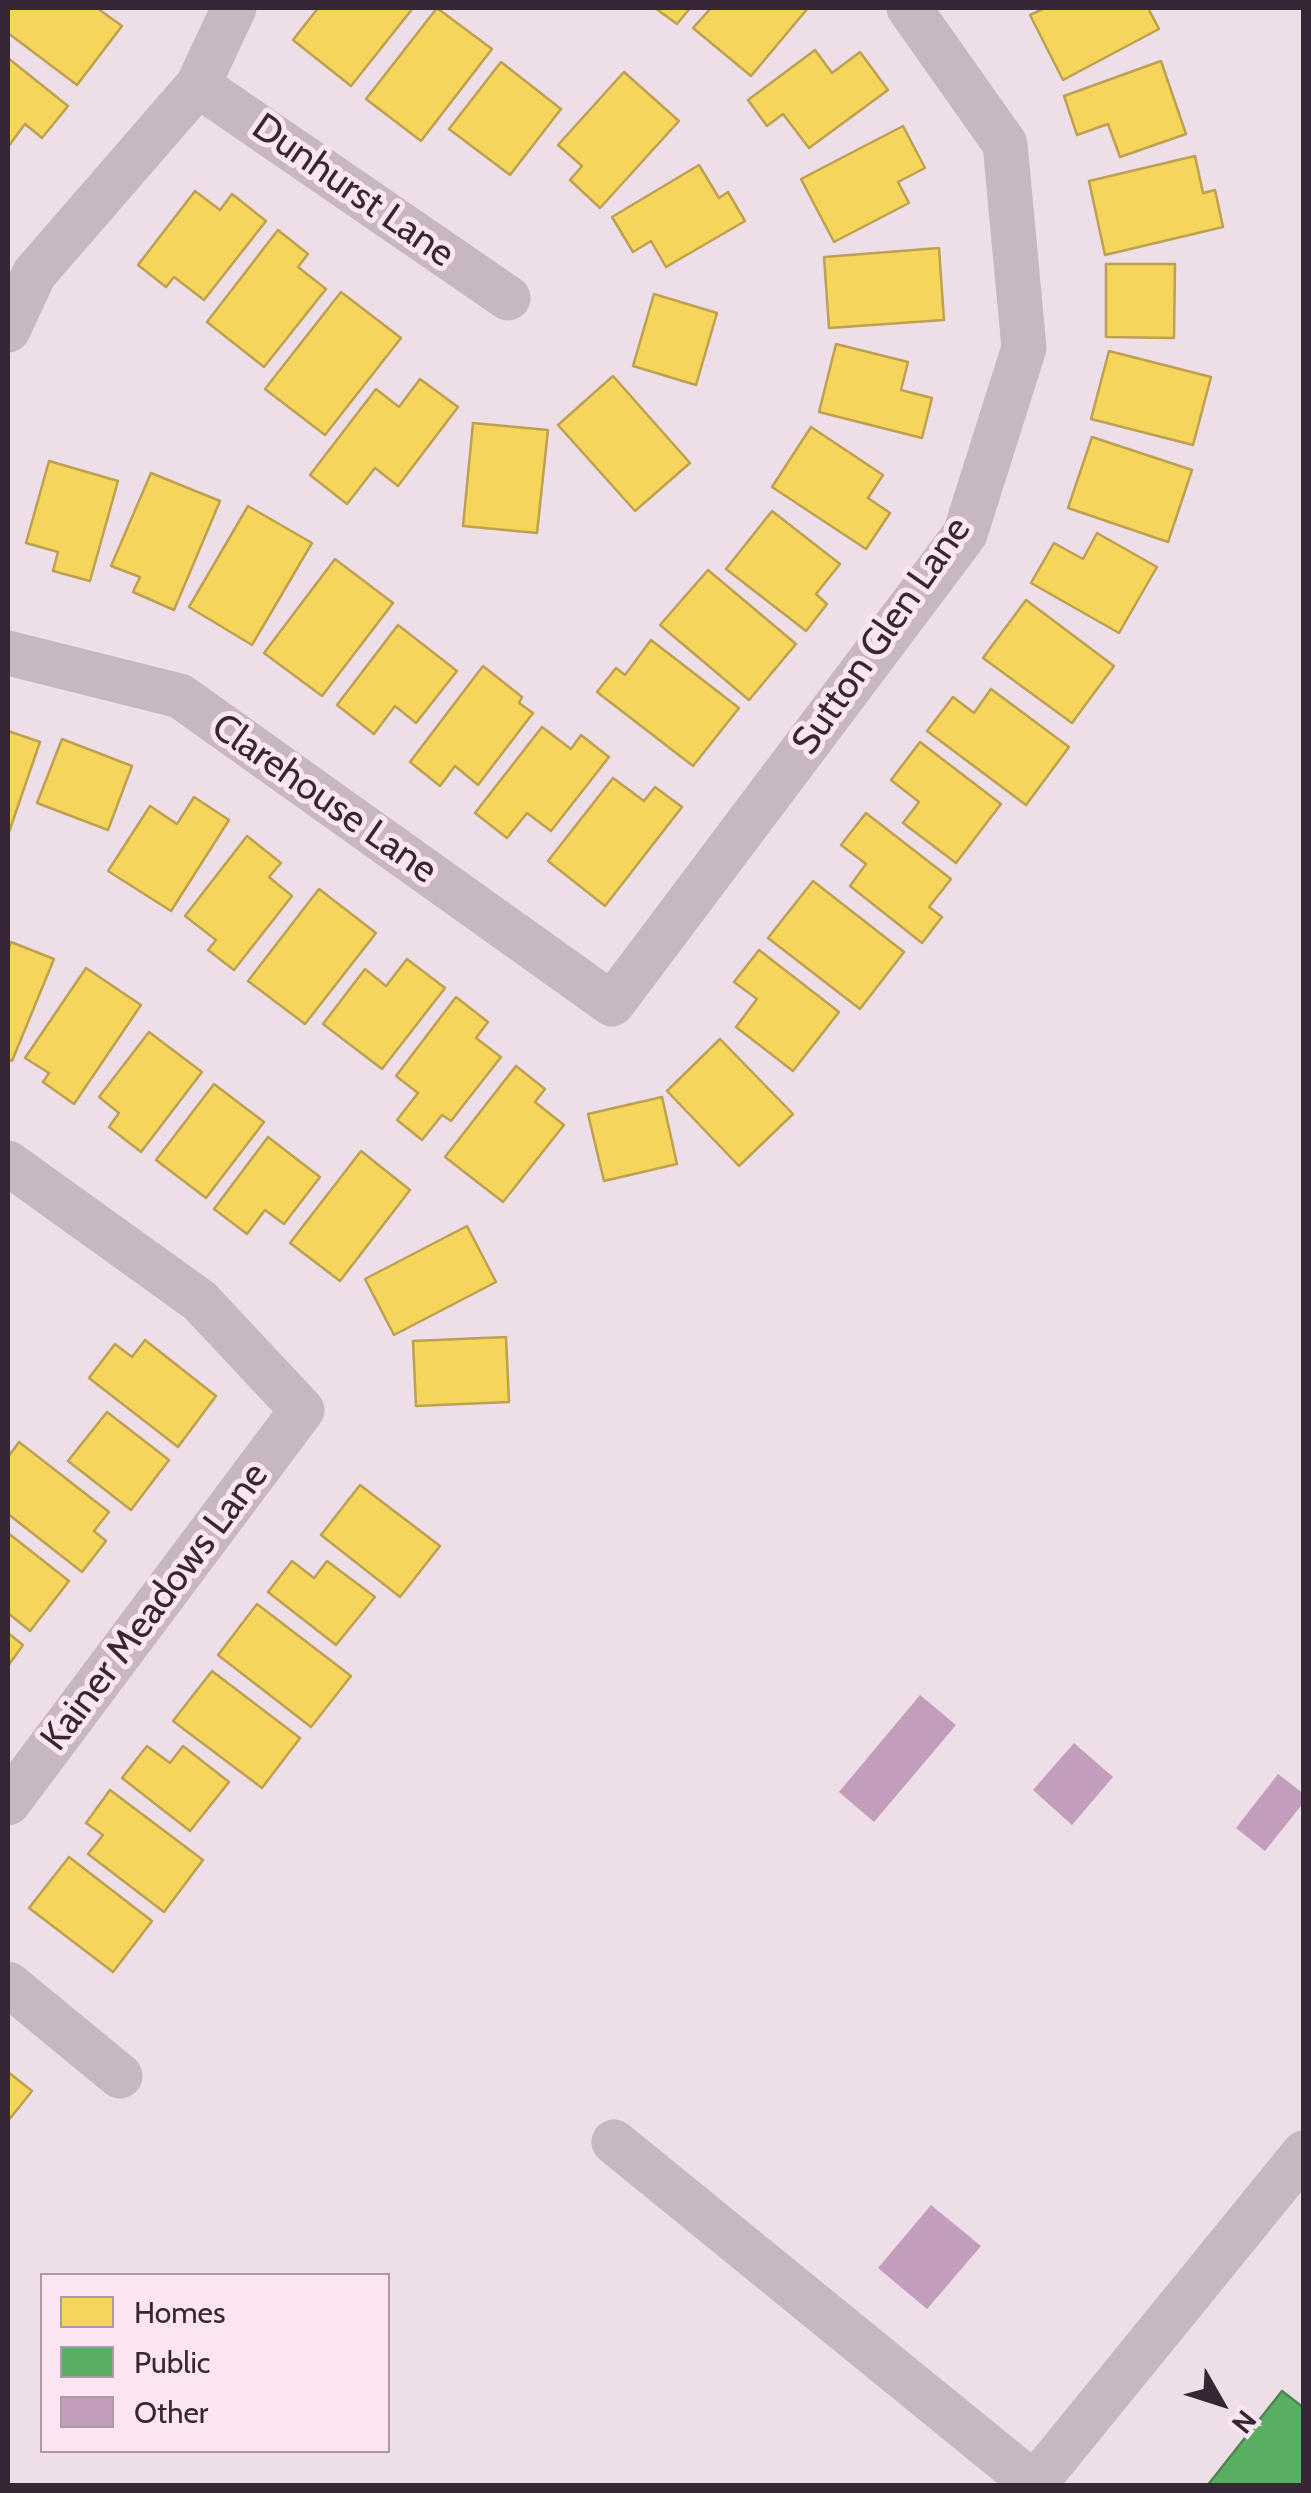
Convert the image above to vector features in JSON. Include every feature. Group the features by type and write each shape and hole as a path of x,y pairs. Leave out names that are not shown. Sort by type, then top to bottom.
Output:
{"street":[{"path":"8,330 21,267 198,85 234,8"},
{"name":"Sutton Glen Lane","path":"612,1004 965,534 1024,348 1005,144 910,8"},
{"name":"Dunhurst Lane","path":"198,85 508,298"},
{"name":"Clarehouse Lane","path":"8,652 180,696 612,1004"},
{"name":"Kainer Meadows Lane","path":"8,1163 200,1300 302,1410 8,1804"},
{"path":"8,1984 120,2076"},
{"path":"614,2142 1034,2484 1304,2153"}],"building: Homes":[{"path":"8,8 97,8 122,26 77,85 8,33"},
{"path":"318,8 413,8 351,86 293,40"},
{"path":"437,8 492,49 421,141 366,99"},
{"path":"655,8 690,8 677,24"},
{"path":"711,8 808,8 751,76 693,28"},
{"path":"1045,8 1148,8 1159,29 1063,80 1030,15"},
{"path":"815,50 832,73 860,52 888,90 809,148 783,114 767,126 748,100"},
{"path":"8,58 68,106 42,138 25,124 8,147"},
{"path":"1161,61 1186,134 1120,157 1108,124 1077,135 1064,96"},
{"path":"501,62 561,109 510,175 449,129"},
{"path":"624,72 679,121 600,208 570,180 582,166 558,145"},
{"path":"903,126 925,168 898,182 909,203 834,242 801,179"},
{"path":"1195,156 1203,193 1215,190 1223,227 1105,255 1089,181"},
{"path":"699,165 719,198 728,192 745,221 666,267 651,241 633,252 612,217"},
{"path":"195,191 220,210 232,194 266,221 204,300 174,277 166,287 138,265"},
{"path":"278,230 308,254 298,267 326,289 264,367 207,322"},
{"path":"939,248 944,320 829,328 824,257"},
{"path":"1106,264 1175,264 1174,338 1106,337"},
{"path":"341,292 401,338 325,435 265,389"},
{"path":"654,294 717,313 696,385 633,366"},
{"path":"836,344 908,362 901,390 932,398 922,438 819,412"},
{"path":"1109,351 1211,377 1193,445 1091,419"},
{"path":"613,376 690,463 635,511 558,425"},
{"path":"420,379 458,407 398,486 375,468 347,504 310,475 376,389 399,407"},
{"path":"473,423 548,430 537,533 463,526"},
{"path":"811,427 883,475 868,498 890,513 866,549 772,487"},
{"path":"1092,437 1192,470 1168,542 1068,508"},
{"path":"49,461 118,481 90,581 53,571 58,552 26,543"},
{"path":"151,473 220,501 174,610 133,592 140,577 111,566"},
{"path":"248,506 312,543 252,645 189,607"},
{"path":"772,511 840,564 816,594 827,604 806,631 726,569"},
{"path":"1097,533 1157,567 1119,633 1031,583 1054,543 1083,559"},
{"path":"335,559 393,603 322,696 264,653"},
{"path":"708,570 796,644 749,700 660,625"},
{"path":"1026,600 1114,666 1072,723 983,658"},
{"path":"398,625 457,671 416,723 395,706 374,734 337,705"},
{"path":"651,640 739,708 693,766 597,692 616,668 625,675"},
{"path":"483,666 522,697 519,703 533,713 478,785 455,766 440,786 410,762"},
{"path":"991,689 1069,747 1026,805 927,731 953,697 974,713"},
{"path":"542,727 571,749 581,735 609,757 551,831 527,813 507,838 475,813"},
{"path":"8,731 40,742 8,835"},
{"path":"62,739 132,766 108,830 37,803"},
{"path":"920,742 1001,804 956,863 903,823 919,802 891,780"},
{"path":"613,778 644,801 655,787 682,807 605,906 548,861"},
{"path":"194,797 229,820 171,911 108,871 150,806 177,824"},
{"path":"866,813 951,879 929,907 942,917 922,943 850,886 866,864 841,845"},
{"path":"247,836 281,863 269,877 292,896 234,970 208,950 216,940 185,916"},
{"path":"813,881 904,952 860,1009 768,938"},
{"path":"319,889 376,933 305,1024 248,981"},
{"path":"11,942 54,959 12,1061 8,1059"},
{"path":"759,950 839,1012 793,1071 736,1027 757,999 734,982"},
{"path":"407,959 445,988 382,1069 323,1024 365,969 386,986"},
{"path":"86,968 141,1005 74,1104 43,1082 49,1073 25,1058"},
{"path":"456,997 488,1022 476,1038 501,1057 451,1121 442,1115 422,1140 397,1120 418,1093 396,1076"},
{"path":"149,1032 202,1072 141,1152 109,1127 119,1113 99,1097"},
{"path":"720,1039 793,1114 739,1166 667,1091"},
{"path":"516,1066 545,1089 535,1102 564,1125 503,1202 445,1157"},
{"path":"214,1084 264,1122 206,1198 156,1160"},
{"path":"662,1097 677,1164 604,1181 588,1114"},
{"path":"268,1137 320,1177 284,1224 265,1210 247,1234 214,1209"},
{"path":"361,1151 410,1190 340,1281 290,1243"},
{"path":"467,1226 496,1282 394,1335 365,1279"},
{"path":"506,1337 509,1402 416,1406 413,1341"},
{"path":"145,1340 216,1396 178,1447 89,1378 115,1344 132,1357"},
{"path":"107,1412 169,1460 131,1510 68,1461"},
{"path":"19,1442 109,1512 94,1531 106,1541 82,1572 8,1514 8,1457"},
{"path":"360,1485 440,1546 400,1597 321,1535"},
{"path":"8,1533 69,1581 30,1631 8,1613"},
{"path":"292,1561 314,1578 327,1561 375,1597 336,1645 268,1592"},
{"path":"257,1604 351,1676 311,1727 218,1655"},
{"path":"8,1633 23,1645 8,1666"},
{"path":"212,1671 300,1738 262,1788 173,1721"},
{"path":"147,1746 170,1763 183,1746 229,1782 190,1831 122,1778"},
{"path":"110,1790 203,1860 164,1912 88,1854 103,1835 86,1823"},
{"path":"69,1857 152,1921 113,1972 29,1908"},
{"path":"8,2072 32,2091 8,2121"}],"building: Public":[{"path":"1282,2391 1304,2408 1304,2486 1207,2486"}],"building: Other":[{"path":"920,1695 956,1725 874,1822 839,1792"},
{"path":"1074,1743 1113,1777 1072,1825 1033,1790"},
{"path":"1278,1774 1304,1794 1304,1802 1265,1851 1236,1828"},
{"path":"931,2205 981,2246 927,2309 878,2268"}]}
